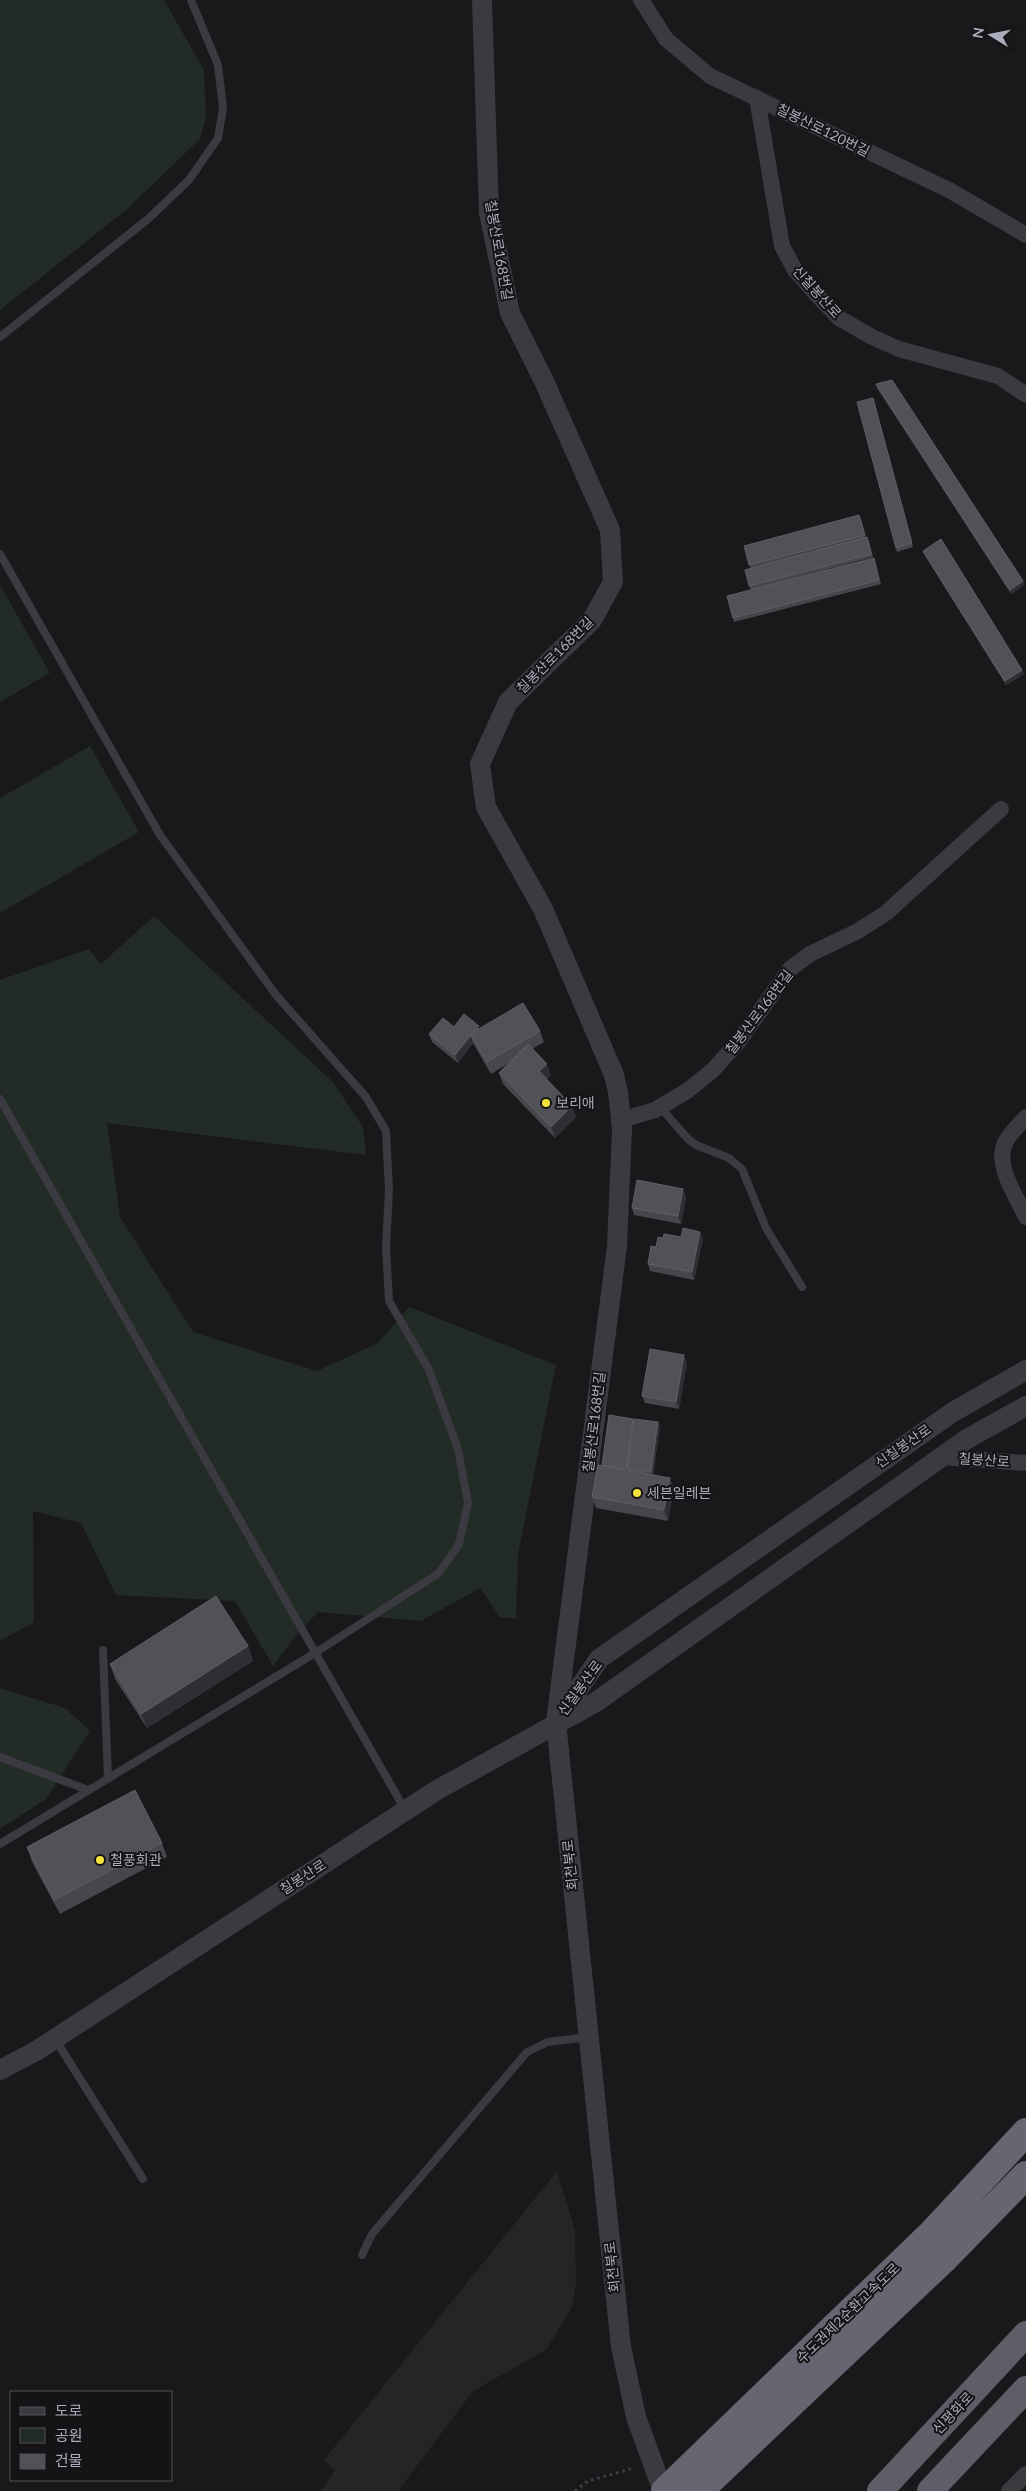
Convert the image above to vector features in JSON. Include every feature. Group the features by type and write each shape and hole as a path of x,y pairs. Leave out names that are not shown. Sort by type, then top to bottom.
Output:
{"highway":[{"name":"수도권제2순환고속도로","path":"699,2491 727,2446 932,2233 1026,2132"},
{"name":"수도권제2순환고속도로","path":"664,2491 727,2446 945,2258 1026,2175"},
{"name":"신평화로","path":"880,2491 1026,2334"},
{"path":"930,2491 1026,2389"}],"street":[{"name":"칠봉산로168번길","path":"482,0 490,213 510,313 543,379 610,530 613,582 592,620 508,702 480,764 486,807 543,909 614,1075 621,1120 617,1246 556,1722"},
{"name":"칠봉산로120번길","path":"641,0 666,39 710,76 949,190 1026,236"},
{"name":"신칠봉산로","path":"757,98 782,246 795,270 817,295 840,318 872,338 899,349 998,376 1026,394"},
{"name":"칠봉산로168번길","path":"621,1120 660,1107 687,1091 713,1070 738,1042 790,969 810,954 858,931 886,914 1001,809"},
{"path":"1026,1118 1004,1143 1002,1153 1003,1167 1026,1217"},
{"name":"신칠봉산로","path":"556,1722 599,1659 953,1412 1026,1370"},
{"name":"신칠봉산로","path":"556,1722 596,1702 967,1439 1026,1406"},
{"name":"칠봉산로","path":"941,1457 1026,1463"},
{"name":"칠봉산로","path":"0,2070 55,2038 405,1810 556,1722"},
{"name":"회천북로","path":"556,1722 621,2347 636,2417 664,2491"},
{"path":"1009,2491 1026,2474"}],"lane":[{"path":"0,337 148,219 189,180 218,138 223,108 218,65 191,0"},
{"path":"0,554 160,835 276,995 366,1097 386,1131 389,1190 386,1247 389,1301 429,1370 458,1448 468,1503 467,1518 459,1544 439,1573 316,1653 0,1844"},
{"path":"0,1099 405,1810"},
{"path":"660,1107 688,1139 696,1145 729,1158 742,1169 766,1228 802,1287"},
{"path":"104,1650 108,1778"},
{"path":"0,1757 88,1790"},
{"path":"362,2255 372,2234 527,2052 548,2042 588,2037"},
{"path":"55,2038 143,2179"}],"path":[{"path":"575,2491 588,2481 653,2463"}],"shaded area":[{"path":"557,2171 575,2230 576,2283 572,2307 546,2350 473,2391 398,2491 321,2491 335,2470 324,2460"}],"green space":[{"path":"0,0 164,0 204,70 206,117 200,139 126,210 0,310"},
{"path":"0,585 50,673 0,702"},
{"path":"90,746 139,832 0,913 0,798"},
{"path":"154,916 333,1082 363,1127 366,1155 107,1123 120,1217 193,1332 317,1371 378,1343 409,1307 556,1365 518,1555 516,1619 500,1617 480,1588 421,1621 318,1612 293,1639 273,1666 235,1601 116,1595 81,1523 33,1511 34,1622 0,1641 0,980 89,949 101,964"},
{"path":"0,1688 65,1708 90,1731 46,1799 0,1829"}],"building":[{"path":"892,380 1023,581 1010,590 876,384"},
{"path":"873,398 912,543 896,548 857,402"},
{"path":"859,515 865,535 749,565 744,546"},
{"path":"867,537 871,554 749,586 745,570"},
{"path":"941,539 1022,670 1005,681 923,551"},
{"path":"874,558 879,580 733,618 727,596"},
{"path":"523,1003 540,1031 487,1062 470,1034"},
{"path":"464,1014 479,1026 470,1034 455,1055 429,1034 443,1018 454,1027"},
{"path":"528,1044 547,1064 539,1071 572,1106 551,1127 499,1073"},
{"path":"637,1180 683,1189 678,1216 632,1208"},
{"path":"683,1228 700,1232 692,1272 648,1264 651,1246 656,1247 658,1237 663,1238 664,1234 681,1237"},
{"path":"650,1349 684,1355 676,1402 642,1396"},
{"path":"609,1415 633,1419 626,1469 602,1465"},
{"path":"634,1419 658,1422 651,1472 627,1469"},
{"path":"598,1465 670,1478 664,1510 592,1497"},
{"path":"216,1596 248,1646 141,1714 110,1664"},
{"name":"철풍회관","path":"135,1790 162,1843 54,1900 27,1847"}],"place":[{"name":"보리애","path":"546,1103"},
{"name":"세븐일레븐","path":"637,1493"},
{"name":"철풍회관","path":"100,1860"}]}
